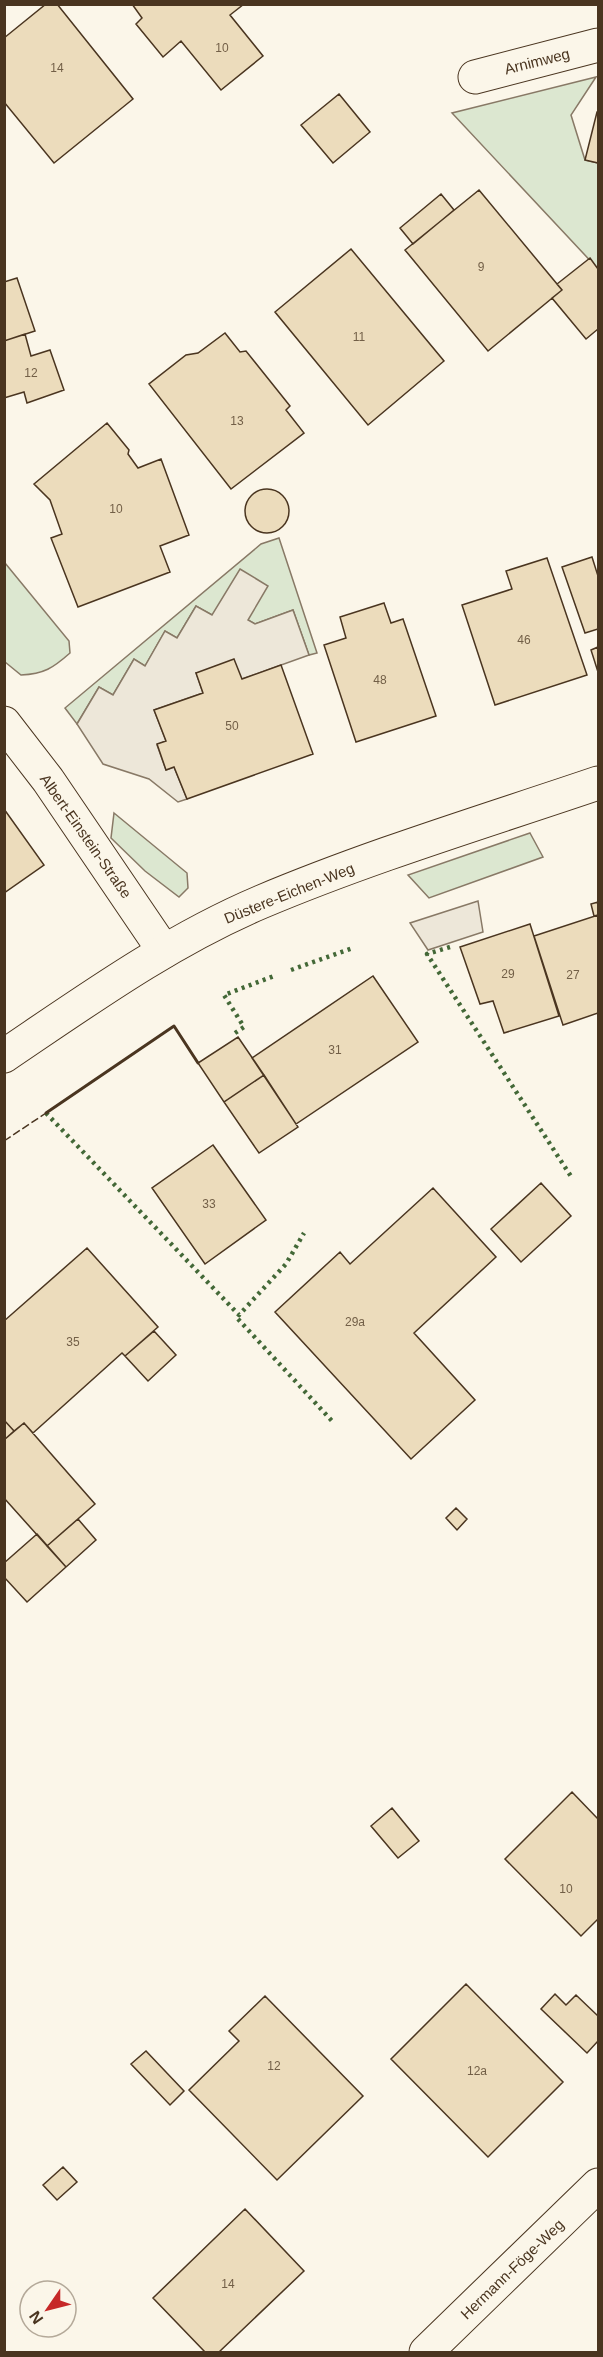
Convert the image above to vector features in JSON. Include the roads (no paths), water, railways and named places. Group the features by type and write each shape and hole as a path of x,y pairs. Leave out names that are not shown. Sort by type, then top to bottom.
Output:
{"street":[{"name":"Arnimweg","path":"475,77 598,45"},
{"name":"Albert-Einstein-Straße","path":"4,723 48,780 164,951"},
{"name":"Düstere-Eichen-Weg","path":"4,1056 164,951 260,902 355,866 598,783"},
{"name":"Hermann-Föge-Weg","path":"426,2352 598,2185"}]}
